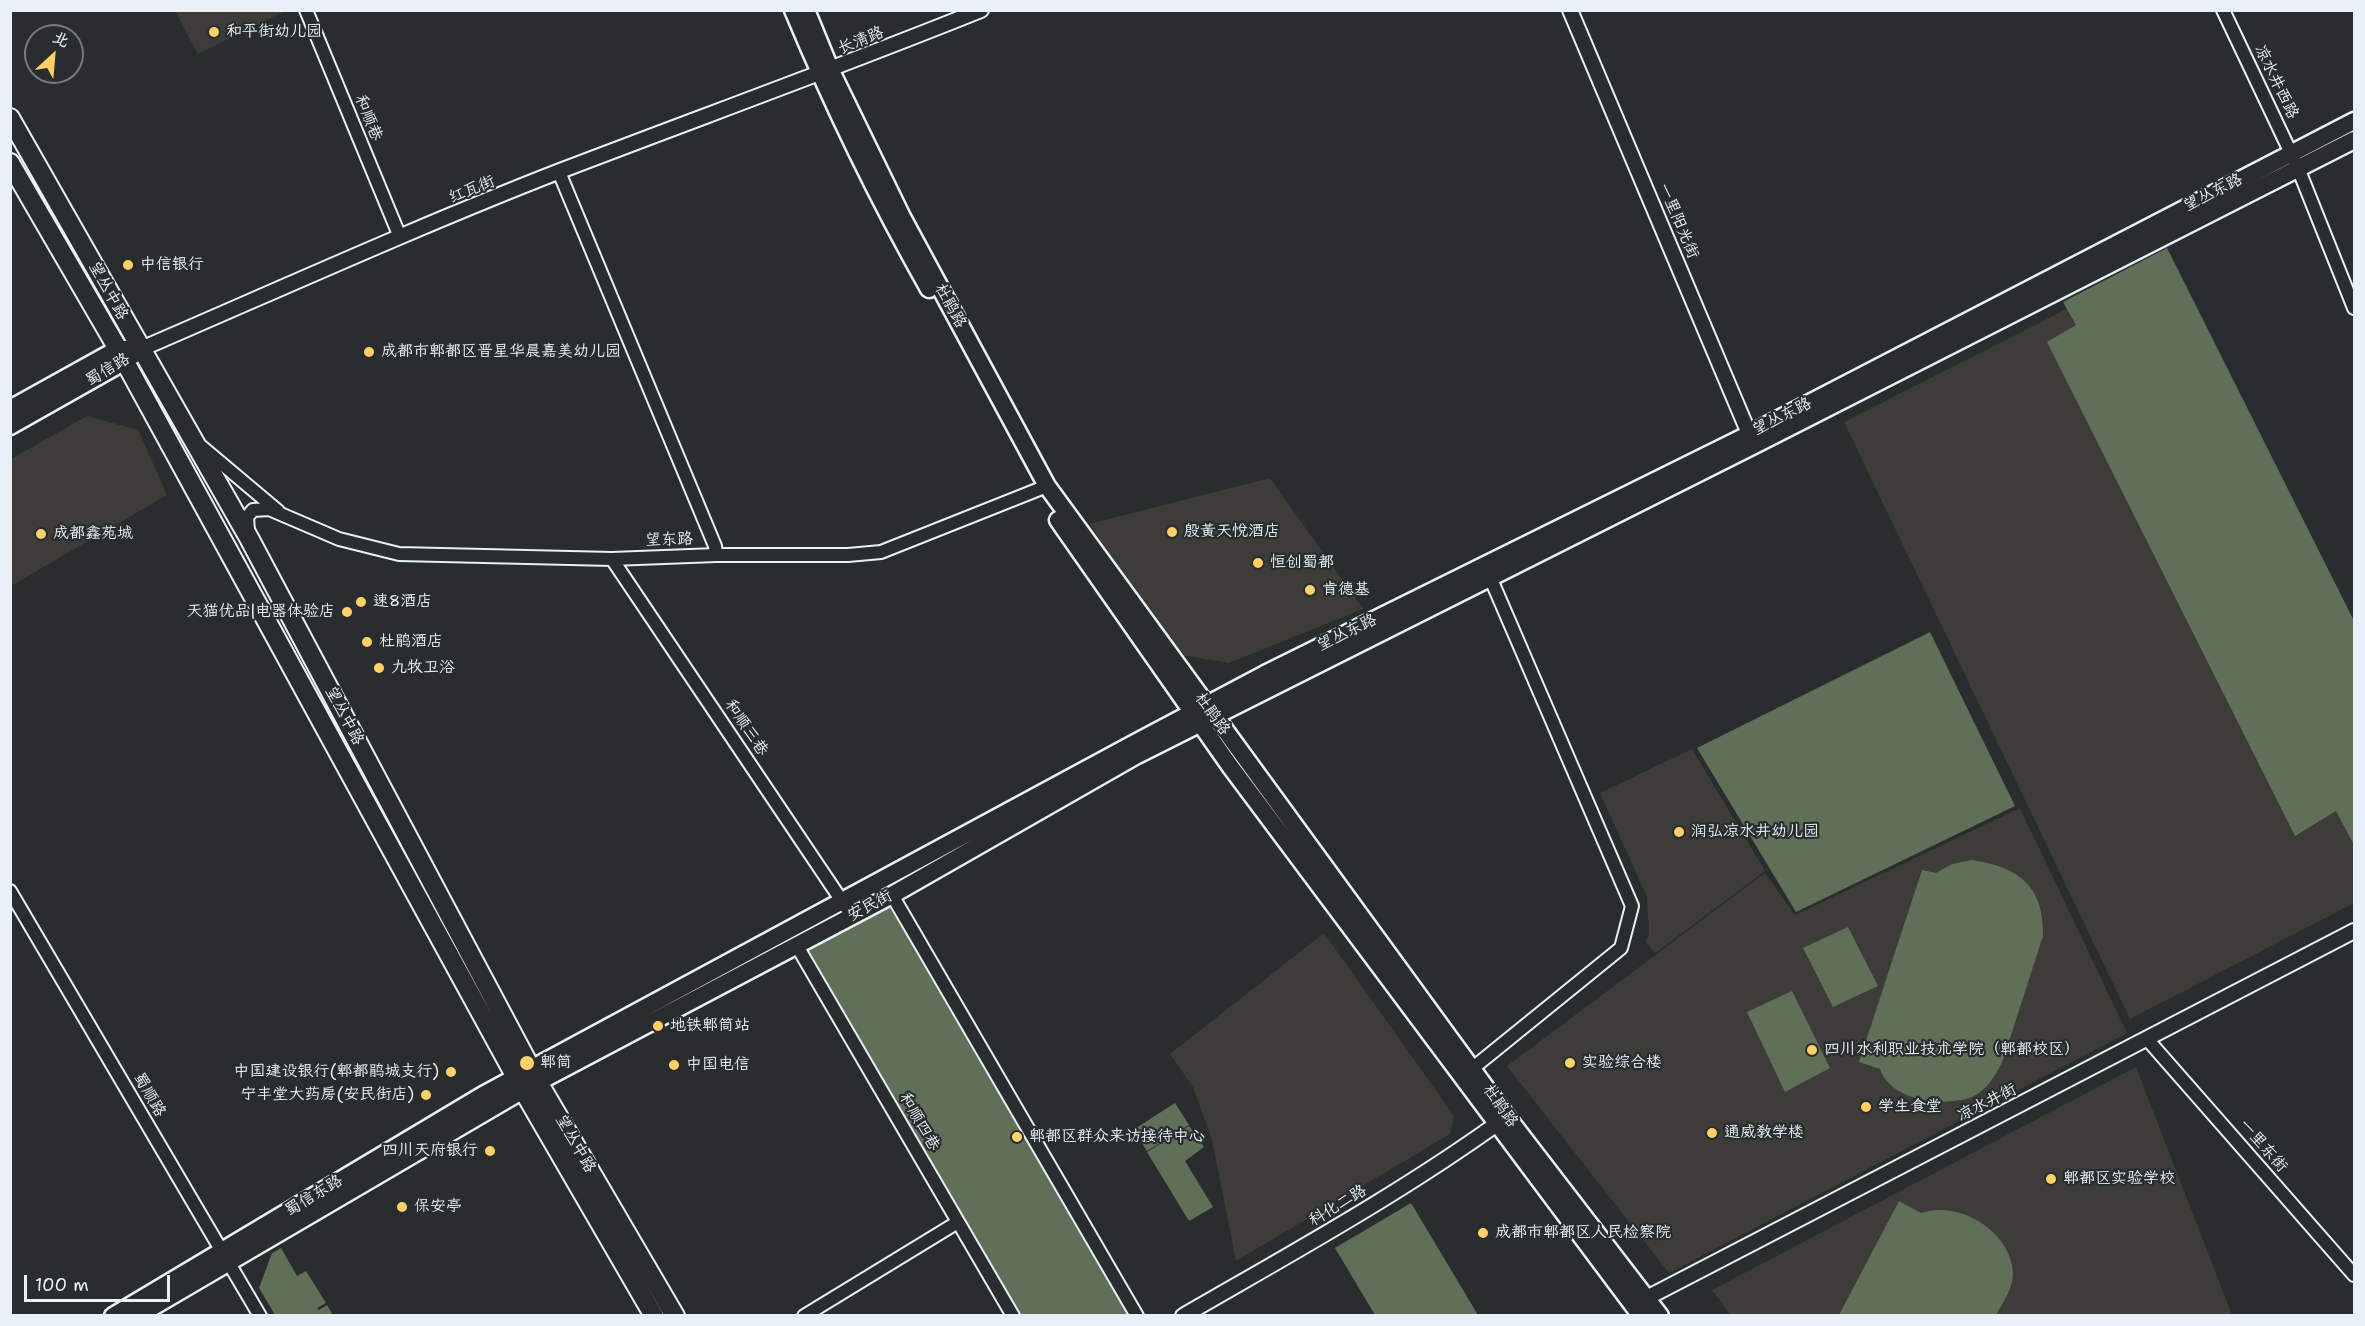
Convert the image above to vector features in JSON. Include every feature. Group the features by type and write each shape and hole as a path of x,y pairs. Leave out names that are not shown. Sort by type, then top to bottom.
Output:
{"main road":[{"path":"793,10 825,73"},
{"path":"806,10 825,73"},
{"name":"杜鹃路","path":"825,73 1042,488 1203,714 1502,1124 1641,1306 1660,1316"},
{"name":"望丛中路","path":"10,118 249,538 527,1079 654,1316"},
{"name":"望丛东路","path":"1203,714 1490,577 2355,121"},
{"name":"望丛东路","path":"1203,714 2355,140"},
{"name":"望丛中路","path":"10,163 122,355 527,1079 675,1316"},
{"name":"蜀信路","path":"10,409 122,355 141,349"},
{"name":"蜀信路","path":"10,426 122,355"},
{"name":"杜鹃路","path":"1203,714 1473,1068 1502,1124"},
{"name":"安民街","path":"527,1079 842,901 1203,714"},
{"name":"安民街","path":"527,1079 797,946 892,895 1137,755 1203,714"},
{"name":"蜀信东路","path":"113,1316 225,1256 527,1079"},
{"name":"蜀信东路","path":"137,1316 225,1256"}],"street":[{"name":"和顺巷","path":"306,10 400,237"},
{"name":"长清路","path":"825,73 981,10"},
{"name":"一里阳光街","path":"1570,10 1751,440"},
{"name":"凉水井西路","path":"2223,10 2298,168 2355,308"},
{"name":"红瓦街","path":"141,349 400,237 559,172 825,73"},
{"path":"559,172 715,546 716,555"},
{"name":"望东路","path":"193,437 212,456 286,518"},
{"name":"望东路","path":"249,538 247,517 253,510 269,509 339,539 399,554 612,559 716,555 848,555 881,552 1042,488"},
{"name":"和顺三巷","path":"612,559 852,916"},
{"path":"1473,1068 1621,948 1632,906 1490,577"},
{"name":"蜀顺路","path":"10,891 260,1316"},
{"path":"892,895 1137,1316"},
{"name":"凉水井街","path":"1641,1306 2355,931"},
{"name":"和顺四巷","path":"797,946 1013,1316"},
{"name":"一里东街","path":"2147,1039 2355,1275"},
{"path":"1196,1316 1466,1157 1502,1124"},
{"name":"科化二路","path":"1183,1316 1318,1238 1502,1124"},
{"path":"804,1316 958,1222"}],"shaded area":[{"name":"和平街幼儿园","path":"175,11 285,11 198,54"},
{"path":"2171,256 2354,621 2354,903 2130,1019 1844,422"},
{"path":"87,416 138,430 167,495 11,586 11,459"},
{"path":"1270,478 1363,609 1229,663 1181,655 1089,524"},
{"name":"润弘凉水井幼儿园","path":"1692,749 1765,871 1655,953 1646,942 1649,933 1647,897 1600,793"},
{"name":"四川水利职业技术学院（郫都校区）","path":"2020,808 2127,1033 1669,1273 1507,1066 1765,873 1795,915"},
{"path":"1324,933 1454,1116 1450,1134 1236,1261 1212,1140 1193,1087 1170,1054"},
{"name":"郫都区实验学校","path":"2136,1067 2232,1315 1731,1316 1712,1290"}],"green space":[{"path":"2167,248 2354,621 2354,845 2336,811 2295,836 2047,342 2076,325 2063,302"},
{"path":"1930,632 2015,806 1796,912 1697,748"},
{"path":"1972,860 2003,868 2026,882 2039,904 2043,936 2003,1060 1991,1080 1979,1093 1963,1100 1921,1099 1896,1089 1886,1080 1880,1069 1859,1062 1922,870 1936,873 1952,864"},
{"path":"890,901 1132,1315 1016,1315 802,950"},
{"path":"1848,927 1878,986 1833,1007 1803,948"},
{"path":"1792,991 1830,1068 1785,1092 1747,1012"},
{"path":"1175,1103 1189,1125 1147,1151 1133,1130"},
{"path":"1189,1126 1204,1147 1185,1161 1213,1207 1189,1221 1147,1152"},
{"path":"1899,1201 1921,1213 1936,1210 1966,1215 1981,1222 1993,1232 2003,1244 2010,1258 2013,1273 2009,1290 1996,1315 1839,1315"},
{"path":"1411,1203 1478,1315 1375,1315 1335,1248"},
{"path":"281,1248 297,1276 306,1271 326,1303 317,1308 319,1310 327,1305 333,1315 275,1315 259,1288 272,1253"}],"place":[{"name":"和平街幼儿园","path":"214,32"},
{"name":"中信银行","path":"128,265"},
{"name":"成都市郫都区晋星华晨嘉美幼儿园","path":"369,352"},
{"name":"殷黄天悦酒店","path":"1172,532"},
{"name":"成都鑫苑城","path":"41,534"},
{"name":"恒创蜀都","path":"1258,563"},
{"name":"肯德基","path":"1310,590"},
{"name":"速8酒店","path":"361,602"},
{"name":"天猫优品|电器体验店","path":"347,612"},
{"name":"杜鹃酒店","path":"367,642"},
{"name":"九牧卫浴","path":"379,668"},
{"name":"润弘凉水井幼儿园","path":"1679,832"},
{"name":"地铁郫筒站","path":"658,1026"},
{"name":"四川水利职业技术学院（郫都校区）","path":"1812,1050"},
{"name":"郫筒","path":"527,1063"},
{"name":"实验综合楼","path":"1570,1063"},
{"name":"中国电信","path":"674,1065"},
{"name":"中国建设银行(郫都鹃城支行)","path":"451,1072"},
{"name":"宁丰堂大药房(安民街店)","path":"426,1095"},
{"name":"学生食堂","path":"1866,1107"},
{"name":"通威教学楼","path":"1712,1133"},
{"name":"郫都区群众来访接待中心","path":"1017,1137"},
{"name":"四川天府银行","path":"490,1151"},
{"name":"郫都区实验学校","path":"2051,1179"},
{"name":"保安亭","path":"402,1207"},
{"name":"成都市郫都区人民检察院","path":"1483,1233"}]}
